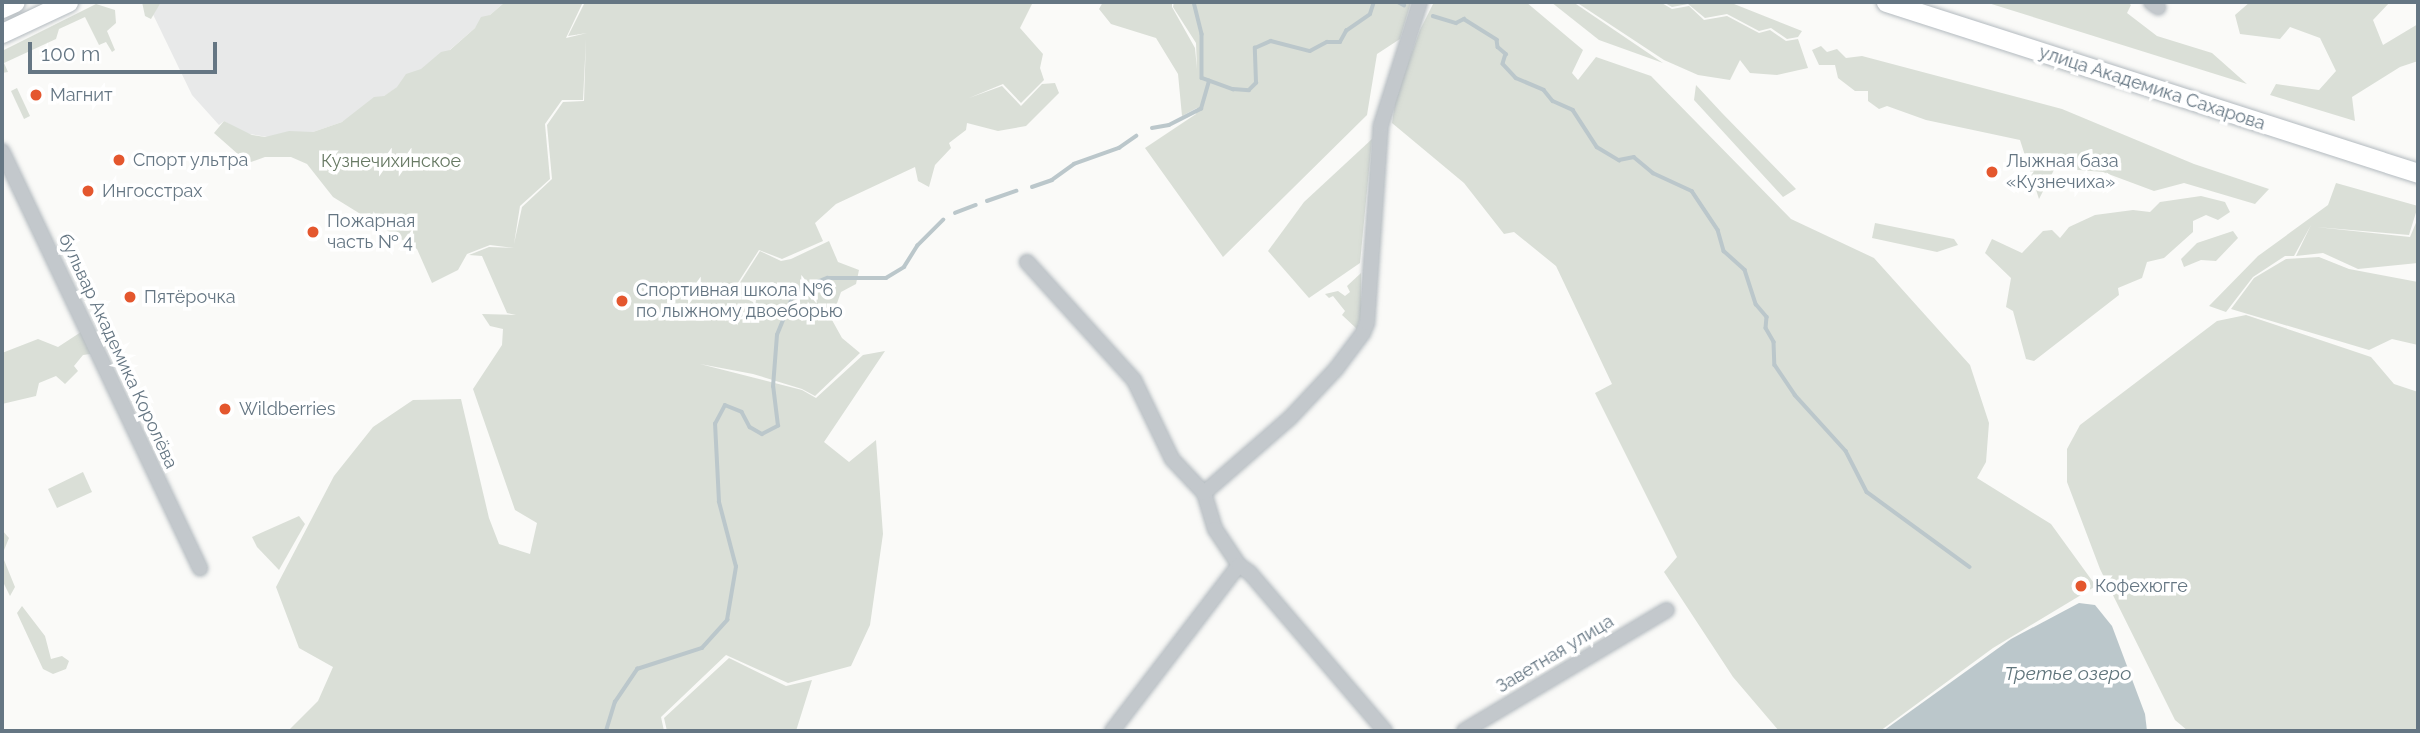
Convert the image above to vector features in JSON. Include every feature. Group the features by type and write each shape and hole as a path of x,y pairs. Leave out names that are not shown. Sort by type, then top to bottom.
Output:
{"main road":[{"path":"2,8 15,2"},
{"path":"2,33 68,2"},
{"name":"улица Академика Сахарова","path":"1886,2 2418,173"}],"street":[{"path":"1204,494 1290,418 1336,369 1363,333 1367,323 1381,125 1420,2"},
{"name":"бульвар Академика Королёва","path":"2,151 200,568"},
{"path":"1027,262 1133,380 1172,459 1204,494 1215,528 1239,565 1251,573 1385,731"},
{"path":"1112,731 1239,565"},
{"name":"Заветная улица","path":"1464,731 1667,610"}],"shaded area":[{"path":"147,2 505,2 437,61 363,110 342,122 313,132 274,138 244,133 224,121 219,125 192,95"}],"green space":[{"path":"142,2 161,2 151,19 145,16"},
{"name":"Кузнечихинское","path":"505,2 583,2 566,38 587,33 568,36 585,2 1033,2 1020,28 1043,54 1040,68 1044,80 1021,103 1003,84 969,98 1002,86 1021,106 1042,84 1055,83 1059,93 1026,126 998,131 967,123 966,130 949,143 951,148 935,165 929,187 918,181 915,167 836,204 815,223 823,241 782,259 759,250 732,292 753,302 755,308 756,300 734,292 760,251 781,261 829,241 838,262 859,270 856,284 841,292 835,309 813,310 799,319 802,321 814,311 827,311 842,338 860,353 815,396 802,389 753,374 700,364 802,390 816,398 863,355 885,351 824,442 849,462 876,440 883,534 870,625 851,666 788,683 726,655 661,717 664,731 288,731 318,701 333,667 299,648 276,587 334,476 373,427 413,400 461,399 489,518 499,544 530,554 537,523 515,510 473,389 502,345 503,329 490,326 482,314 516,315 507,313 482,256 469,255 489,247 514,248 490,245 467,254 458,270 432,283 417,249 333,197 307,164 291,157 265,157 248,163 214,133 224,121 252,135 265,137 289,131 313,132 342,122 374,97 384,96 397,87 406,74 421,69 441,52 450,50 475,28 481,17 490,15","holes":["586,39 584,101 563,102 547,125 552,179 522,207 514,244 520,206 550,179 545,124 562,100 583,100"]},
{"path":"1103,2 1172,2 1172,7 1195,48 1197,69 1196,43 1173,7 1174,2 1411,2 1400,39 1377,54 1367,115 1223,257 1145,148 1196,114 1197,108 1182,116 1178,74 1156,38 1111,24 1099,9"},
{"path":"1434,2 1526,2 1583,50 1572,73 1578,80 1596,57 1651,76 1791,219 1874,258 1970,365 1989,423 1986,462 1977,478 2051,524 2096,586 1993,648 1880,731 1779,731 1733,677 1664,572 1677,557 1595,393 1612,384 1556,266 1514,232 1504,234 1464,183 1392,123 1396,96 1420,30"},
{"path":"1551,2 1573,2 1663,63 1599,40"},
{"path":"1576,2 1660,2 1672,9 1689,6 1704,20 1727,16 1759,33 1770,30 1786,41 1798,39 1808,68 1777,75 1750,73 1740,60 1730,80 1698,75 1664,60"},
{"path":"1663,2 1729,2 1802,31 1798,37 1787,39 1771,28 1759,31 1727,14 1705,18 1688,4 1672,7"},
{"path":"1985,2 2127,2 2131,5 2127,13 2157,36 2212,53 2247,84"},
{"path":"2250,2 2390,2 2373,20 2383,45 2418,24 2418,61 2400,67 2352,97 2355,121 2270,95 2276,84 2319,90 2336,71 2320,38 2290,27 2280,39 2240,34 2235,15"},
{"path":"96,4 115,10 116,23 107,31 115,50 112,52 106,42 99,45 85,17 59,29 56,39 4,63 8,72 2,73 2,51"},
{"path":"1821,46 1827,52 1837,49 1846,58 1862,56 2062,109 2194,164 2269,189 2255,204 2184,183 2154,191 2103,172 2055,168 2039,199 2020,140 1926,120 1887,106 1879,109 1868,101 1868,91 1855,91 1838,78 1835,65 1819,65 1812,50"},
{"path":"1696,85 1796,189 1783,197 1694,100"},
{"path":"17,88 30,116 24,119 11,91"},
{"path":"1372,139 1360,263 1309,298 1268,251 1304,202"},
{"path":"2336,183 2418,206 2409,235 2316,227 2410,237 2418,218 2418,263 2358,269 2323,253 2296,256 2311,225 2294,256 2285,256 2253,277 2226,312 2209,306 2258,256 2328,205"},
{"path":"2201,196 2225,202 2230,212 2218,220 2206,215 2193,221 2193,232 2164,258 2147,262 2142,278 2118,288 2119,295 2034,361 2026,359 2013,311 2006,307 2011,278 1985,253 1992,239 2022,253 2043,231 2052,230 2060,238 2069,227 2095,215 2133,210 2150,212 2160,202"},
{"path":"1875,223 1954,239 1958,245 1937,252 1872,238"},
{"path":"2233,231 2238,238 2216,261 2201,260 2184,267 2181,259 2197,243"},
{"path":"2319,257 2349,269 2418,282 2418,345 2392,339 2369,350 2231,309 2254,278 2286,259"},
{"path":"1361,273 1361,315 1357,329 1342,315 1345,311 1333,296 1329,298 1325,294 1338,291 1345,296 1350,292 1347,286"},
{"path":"2246,315 2371,357 2394,384 2418,392 2418,731 2188,731 2175,720 2100,569 2067,482 2067,449 2080,425 2217,321"},
{"path":"81,332 96,344 90,354 83,355 74,366 78,371 65,384 56,376 39,383 36,396 2,404 2,353 38,339 58,347"},
{"path":"83,472 92,492 57,508 48,489"},
{"path":"299,516 305,524 279,570 257,547 252,537"},
{"path":"2,530 9,538 2,555"},
{"path":"2,555 15,587 10,596 2,580"},
{"path":"22,606 45,636 51,659 62,656 69,661 66,669 53,674 43,669 17,613"},
{"path":"729,658 786,686 812,680 796,731 667,731 664,718"}],"water":[{"name":"Третье озеро","path":"2079,603 2095,605 2112,626 2145,714 2147,731 1883,731 2011,639"}],"waterway":[{"path":"1194,2 1202,34 1202,78 1233,89 1249,90 1256,83 1255,48 1271,41 1310,51 1327,42 1340,42 1346,31 1370,14 1374,2"},
{"path":"1398,2 1404,5"},
{"path":"1433,16 1456,23 1464,19 1497,40 1498,47 1506,54 1503,64 1516,78 1544,90 1553,101 1573,110 1597,147 1619,160 1634,157 1653,173 1692,191 1718,230 1724,251 1745,270 1756,304 1767,317 1766,328 1774,342 1775,365 1795,395 1846,451 1867,492 1970,567"},
{"path":"1152,128 1169,125 1201,109 1209,81"},
{"path":"1032,187 1052,180 1074,164 1119,148 1136,136"},
{"path":"987,201 1016,191"},
{"path":"955,213 976,205"},
{"path":"606,731 615,702 637,669 702,648 727,620 736,567 719,502 715,424 725,405 742,412 750,427 762,434 778,426 773,387 777,335 795,291 828,278 886,278 904,267 917,246 943,220"}],"place":[{"name":"Магнит","path":"36,95"},
{"name":"Спорт ультра","path":"119,160"},
{"name":"Лыжная база «Кузнечиха»","path":"1992,172"},
{"name":"Ингосстрах","path":"88,191"},
{"name":"Пожарная часть № 4","path":"313,232"},
{"name":"Пятёрочка","path":"130,297"},
{"name":"Спортивная школа №6 по лыжному двоеборью","path":"622,301"},
{"name":"Wildberries","path":"225,409"},
{"name":"Кофехюгге","path":"2081,586"}]}
